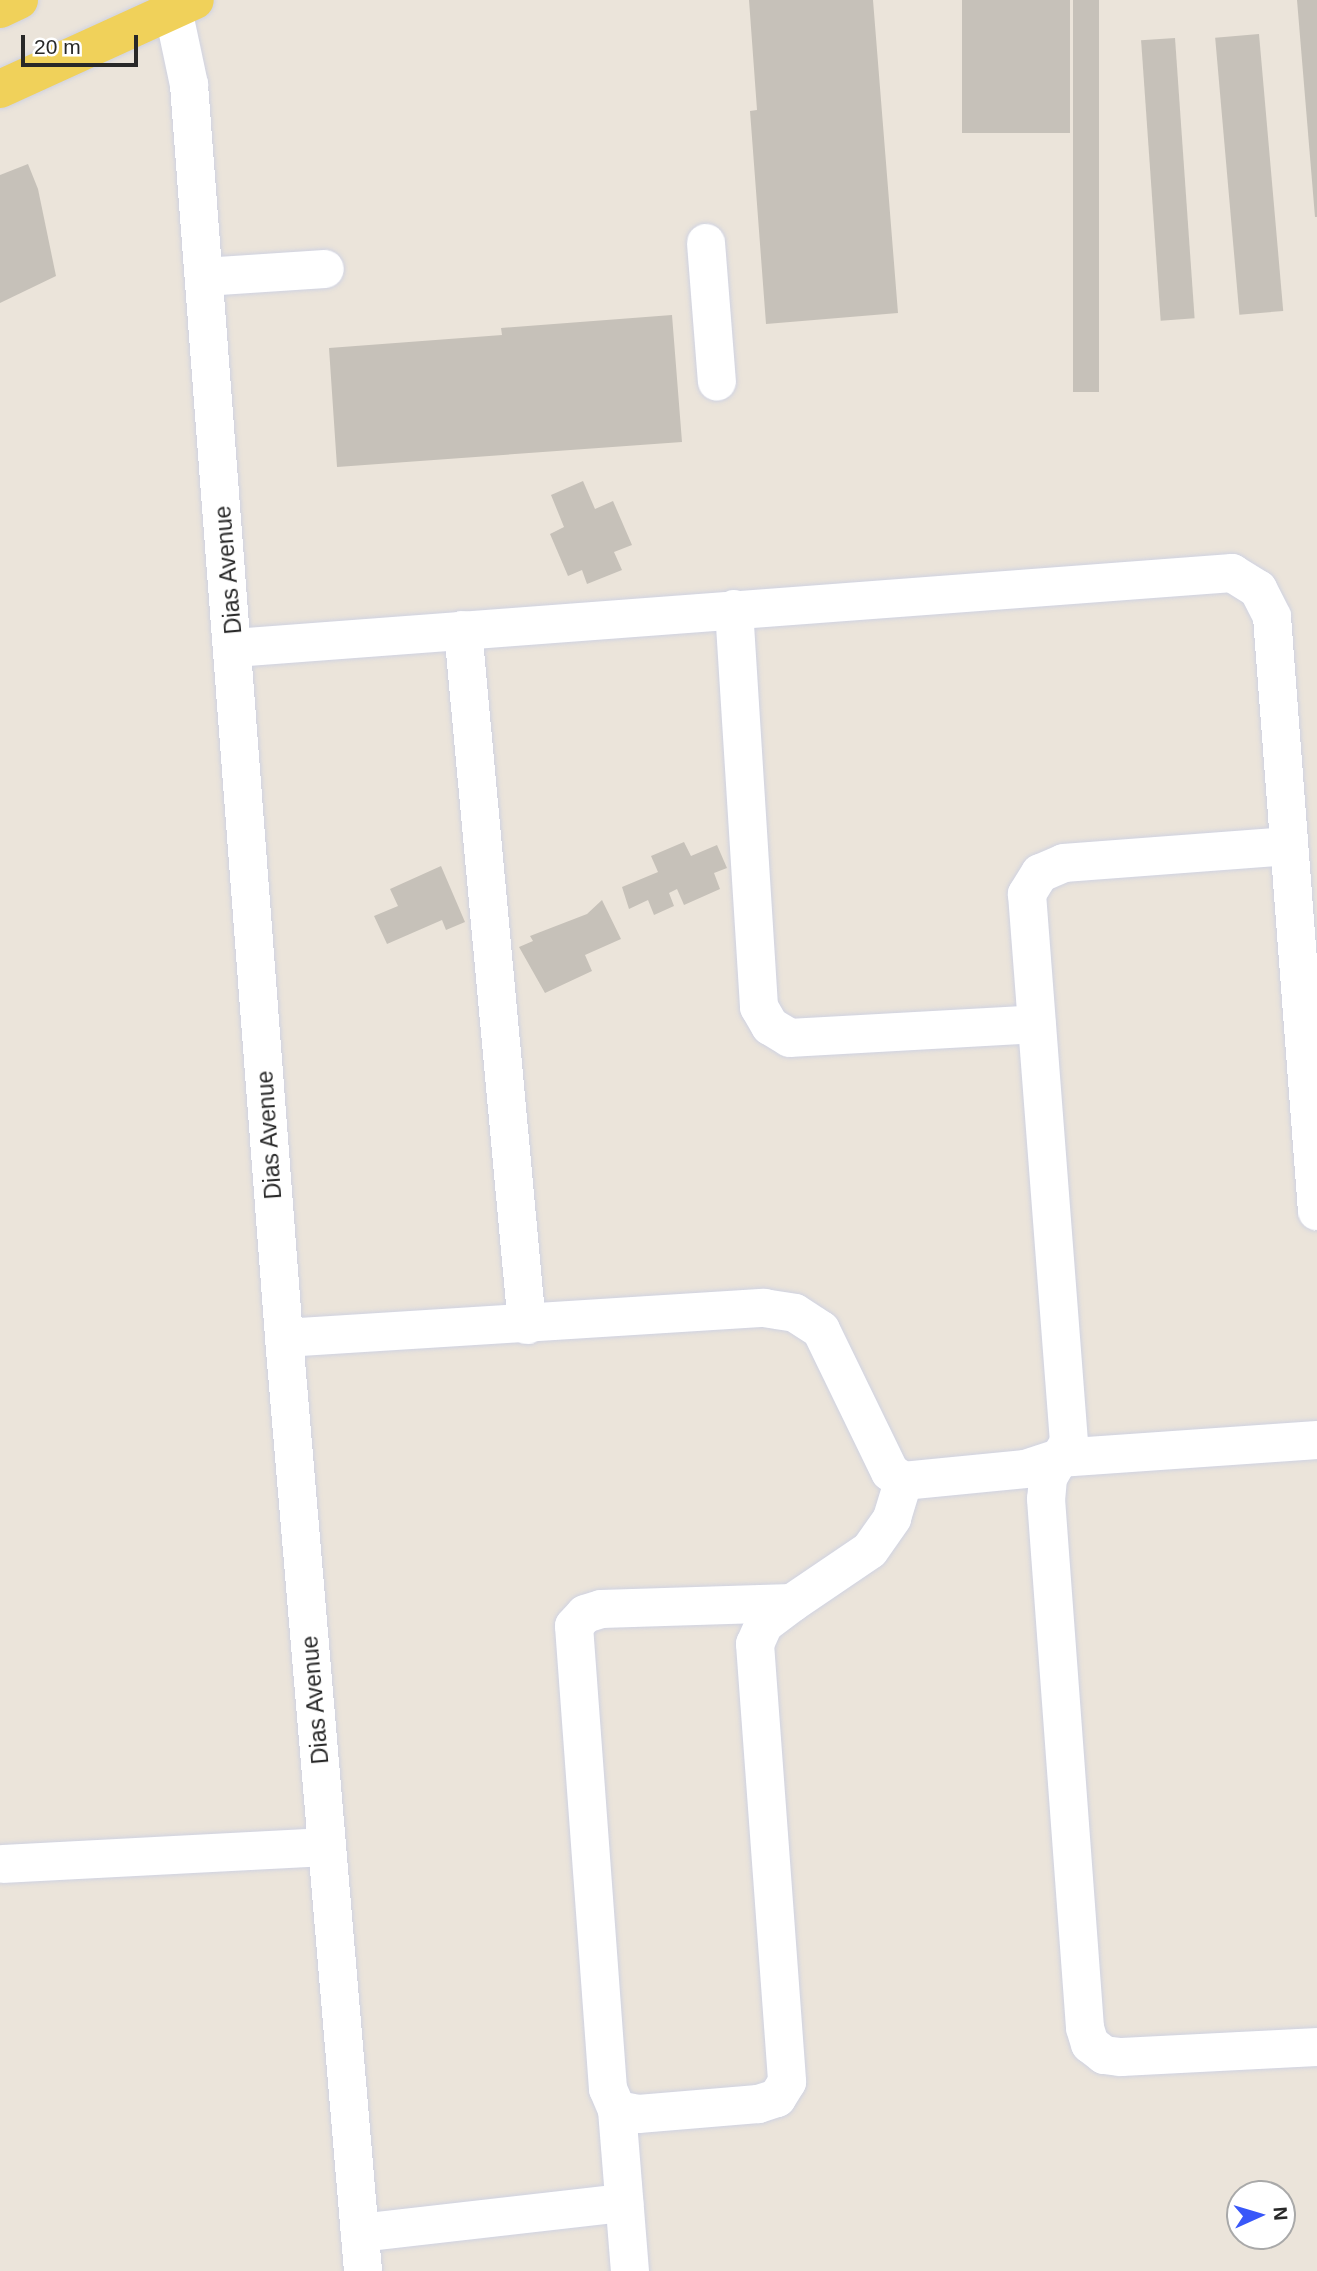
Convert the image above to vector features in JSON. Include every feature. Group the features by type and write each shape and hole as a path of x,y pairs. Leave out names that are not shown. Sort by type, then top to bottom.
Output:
{"main road":[{"path":"0,9 19,0"},
{"path":"0,89 180,3"}],"street":[{"name":"Dias Avenue","path":"180,3 189,85 234,648 284,1338 363,2271"},
{"path":"706,243 717,382"},
{"path":"204,277 325,269"},
{"path":"234,648 1232,573 1258,589 1272,617 1317,1211"},
{"path":"734,609 759,1007 770,1026 790,1038 1037,1024"},
{"path":"463,630 527,1325"},
{"path":"1289,846 1064,863 1041,873 1027,894 1069,1442 1048,1478 1046,1499 1085,2028 1090,2044 1104,2055 1121,2057 1317,2048"},
{"path":"284,1338 527,1325 764,1308 795,1312 821,1330 890,1472 903,1481 1025,1469 1059,1458 1317,1440"},
{"path":"617,2110 638,2114 758,2104 777,2098 788,2082 755,1644 764,1624 870,1550 892,1518 903,1481"},
{"path":"630,2271 617,2110 608,2089 574,1626 586,1614 601,1609 792,1603"},
{"path":"3,1864 327,1847"},
{"path":"360,2233 624,2203"}],"building":[{"path":"749,0 873,0 898,313 766,324 750,111 757,110"},
{"path":"962,0 1070,0 1070,133 962,133"},
{"path":"1073,0 1099,0 1099,392 1073,392"},
{"path":"1297,0 1317,0 1317,217 1315,217"},
{"path":"1259,34 1283,311 1239,315 1215,38"},
{"path":"1175,38 1195,318 1161,321 1141,40"},
{"path":"28,164 38,189 56,276 0,303 0,175"},
{"path":"672,315 682,442 337,467 329,348 502,335 501,328"},
{"path":"583,481 595,509 613,501 632,545 614,552 622,570 587,584 582,570 568,576 550,534 564,527 551,495"},
{"path":"684,842 691,856 717,845 727,868 714,873 720,889 684,905 677,889 669,893 674,906 654,915 648,900 629,909 622,887 658,872 651,856"},
{"path":"441,866 465,922 446,930 442,920 387,944 374,916 398,906 390,889"},
{"path":"602,900 621,939 585,955 592,971 545,993 519,947 533,941 530,936 587,914"}]}
